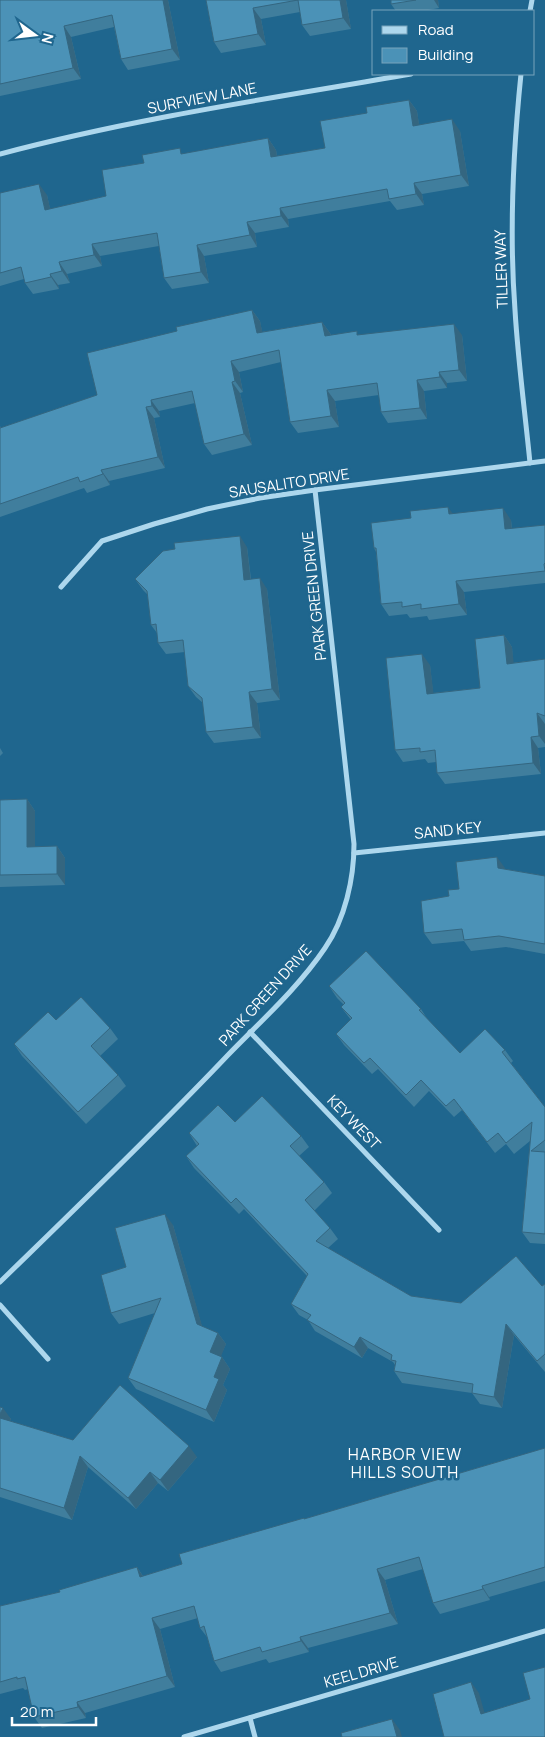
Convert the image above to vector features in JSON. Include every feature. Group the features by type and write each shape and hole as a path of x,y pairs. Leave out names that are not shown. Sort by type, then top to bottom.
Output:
{"street":[{"name":"SURFVIEW LANE","path":"0,154 48,141 200,110 405,75"},
{"name":"TILLER WAY","path":"521,75 516,118 512,246 515,310 530,462"},
{"name":"SAUSALITO DRIVE","path":"61,587 102,541 207,509 260,498 315,490 545,461"},
{"name":"PARK GREEN DRIVE","path":"0,1282 162,1125 301,979 325,947 339,921 350,882 354,853 315,490"},
{"name":"SAND KEY","path":"354,853 545,833"},
{"name":"KEY WEST","path":"250,1032 439,1230"},
{"path":"0,1305 48,1359"},
{"name":"KEEL DRIVE","path":"184,1737 545,1631"},
{"path":"250,1718 256,1737"}],"building":[{"path":"0,0 163,0 172,49 121,59 112,15 64,26 73,68 0,84"},
{"path":"206,0 298,0 253,8 258,34 214,42"},
{"path":"298,0 340,0 343,18 302,25"},
{"path":"391,0 416,0 391,4"},
{"path":"409,100 413,126 452,119 461,175 414,183 416,194 389,199 387,189 280,208 281,216 247,222 250,235 197,245 201,272 164,278 157,233 92,244 94,255 59,262 62,271 50,274 51,277 25,283 21,267 0,273 0,193 39,184 45,210 106,196 102,170 144,163 142,155 180,148 181,154 268,138 271,157 325,148 320,121 367,113 366,107"},
{"path":"252,310 257,333 322,322 325,336 357,331 357,335 454,324 459,370 439,372 440,377 417,380 420,408 381,412 377,383 327,390 331,416 290,422 279,350 231,361 235,381 232,382 244,434 204,444 192,391 151,400 152,406 146,407 158,457 101,470 103,474 80,482 78,477 0,504 0,428 97,395 87,353 177,331 176,327"},
{"path":"448,507 449,514 503,508 505,529 545,525 545,571 456,581 459,604 421,609 421,604 402,607 402,602 381,604 376,548 374,548 371,523 411,518 410,511"},
{"path":"240,536 244,580 260,578 272,689 249,692 253,727 206,732 202,698 188,686 183,640 158,643 156,624 151,625 147,591 135,579 163,551 175,549 174,543"},
{"path":"504,635 507,664 545,659 545,716 537,713 539,736 531,737 533,763 437,773 435,750 420,752 420,748 395,750 386,658 422,654 427,694 480,688 475,639"},
{"path":"27,799 27,847 57,846 57,874 0,875 0,800"},
{"path":"497,857 498,868 545,876 545,944 499,936 464,940 462,929 424,933 421,901 449,896 448,890 459,889 456,862"},
{"path":"366,951 460,1053 485,1029 505,1050 502,1052 545,1107 545,1140 531,1151 545,1152 545,1234 522,1232 532,1122 506,1143 498,1133 487,1142 454,1099 446,1106 421,1080 406,1095 370,1058 364,1063 336,1034 352,1018 341,1007 345,1003 329,986"},
{"path":"81,997 110,1028 91,1046 118,1075 78,1112 14,1044 48,1012 56,1020"},
{"path":"262,1096 301,1136 290,1146 324,1182 305,1200 330,1228 316,1241 411,1296 461,1303 516,1256 542,1286 545,1284 545,1354 537,1361 506,1324 494,1397 472,1393 473,1384 394,1371 396,1361 391,1360 392,1355 360,1337 354,1347 307,1320 311,1315 291,1304 308,1274 236,1198 231,1203 186,1156 199,1144 189,1133 218,1105 235,1122"},
{"path":"165,1214 197,1324 218,1333 210,1352 222,1357 214,1377 219,1379 206,1410 128,1378 161,1298 111,1313 101,1275 126,1267 115,1228"},
{"path":"120,1385 189,1446 160,1480 150,1472 128,1498 80,1456 64,1508 0,1488 0,1418 73,1440"},
{"path":"545,1448 545,1567 482,1586 483,1589 433,1603 419,1557 377,1569 390,1613 300,1637 301,1641 262,1652 260,1647 214,1661 204,1626 200,1628 194,1606 152,1618 167,1676 77,1702 78,1707 34,1717 25,1677 17,1679 17,1677 0,1682 0,1606 60,1592 59,1590 137,1567 140,1577 182,1564 179,1554"},
{"path":"545,1667 545,1737 444,1737 433,1694 471,1682 481,1714 530,1699 523,1673"},
{"path":"392,1719 397,1737 342,1737 341,1733"}],"district":[{"name":"HARBOR VIEW HILLS SOUTH","path":"405,1463"}]}
